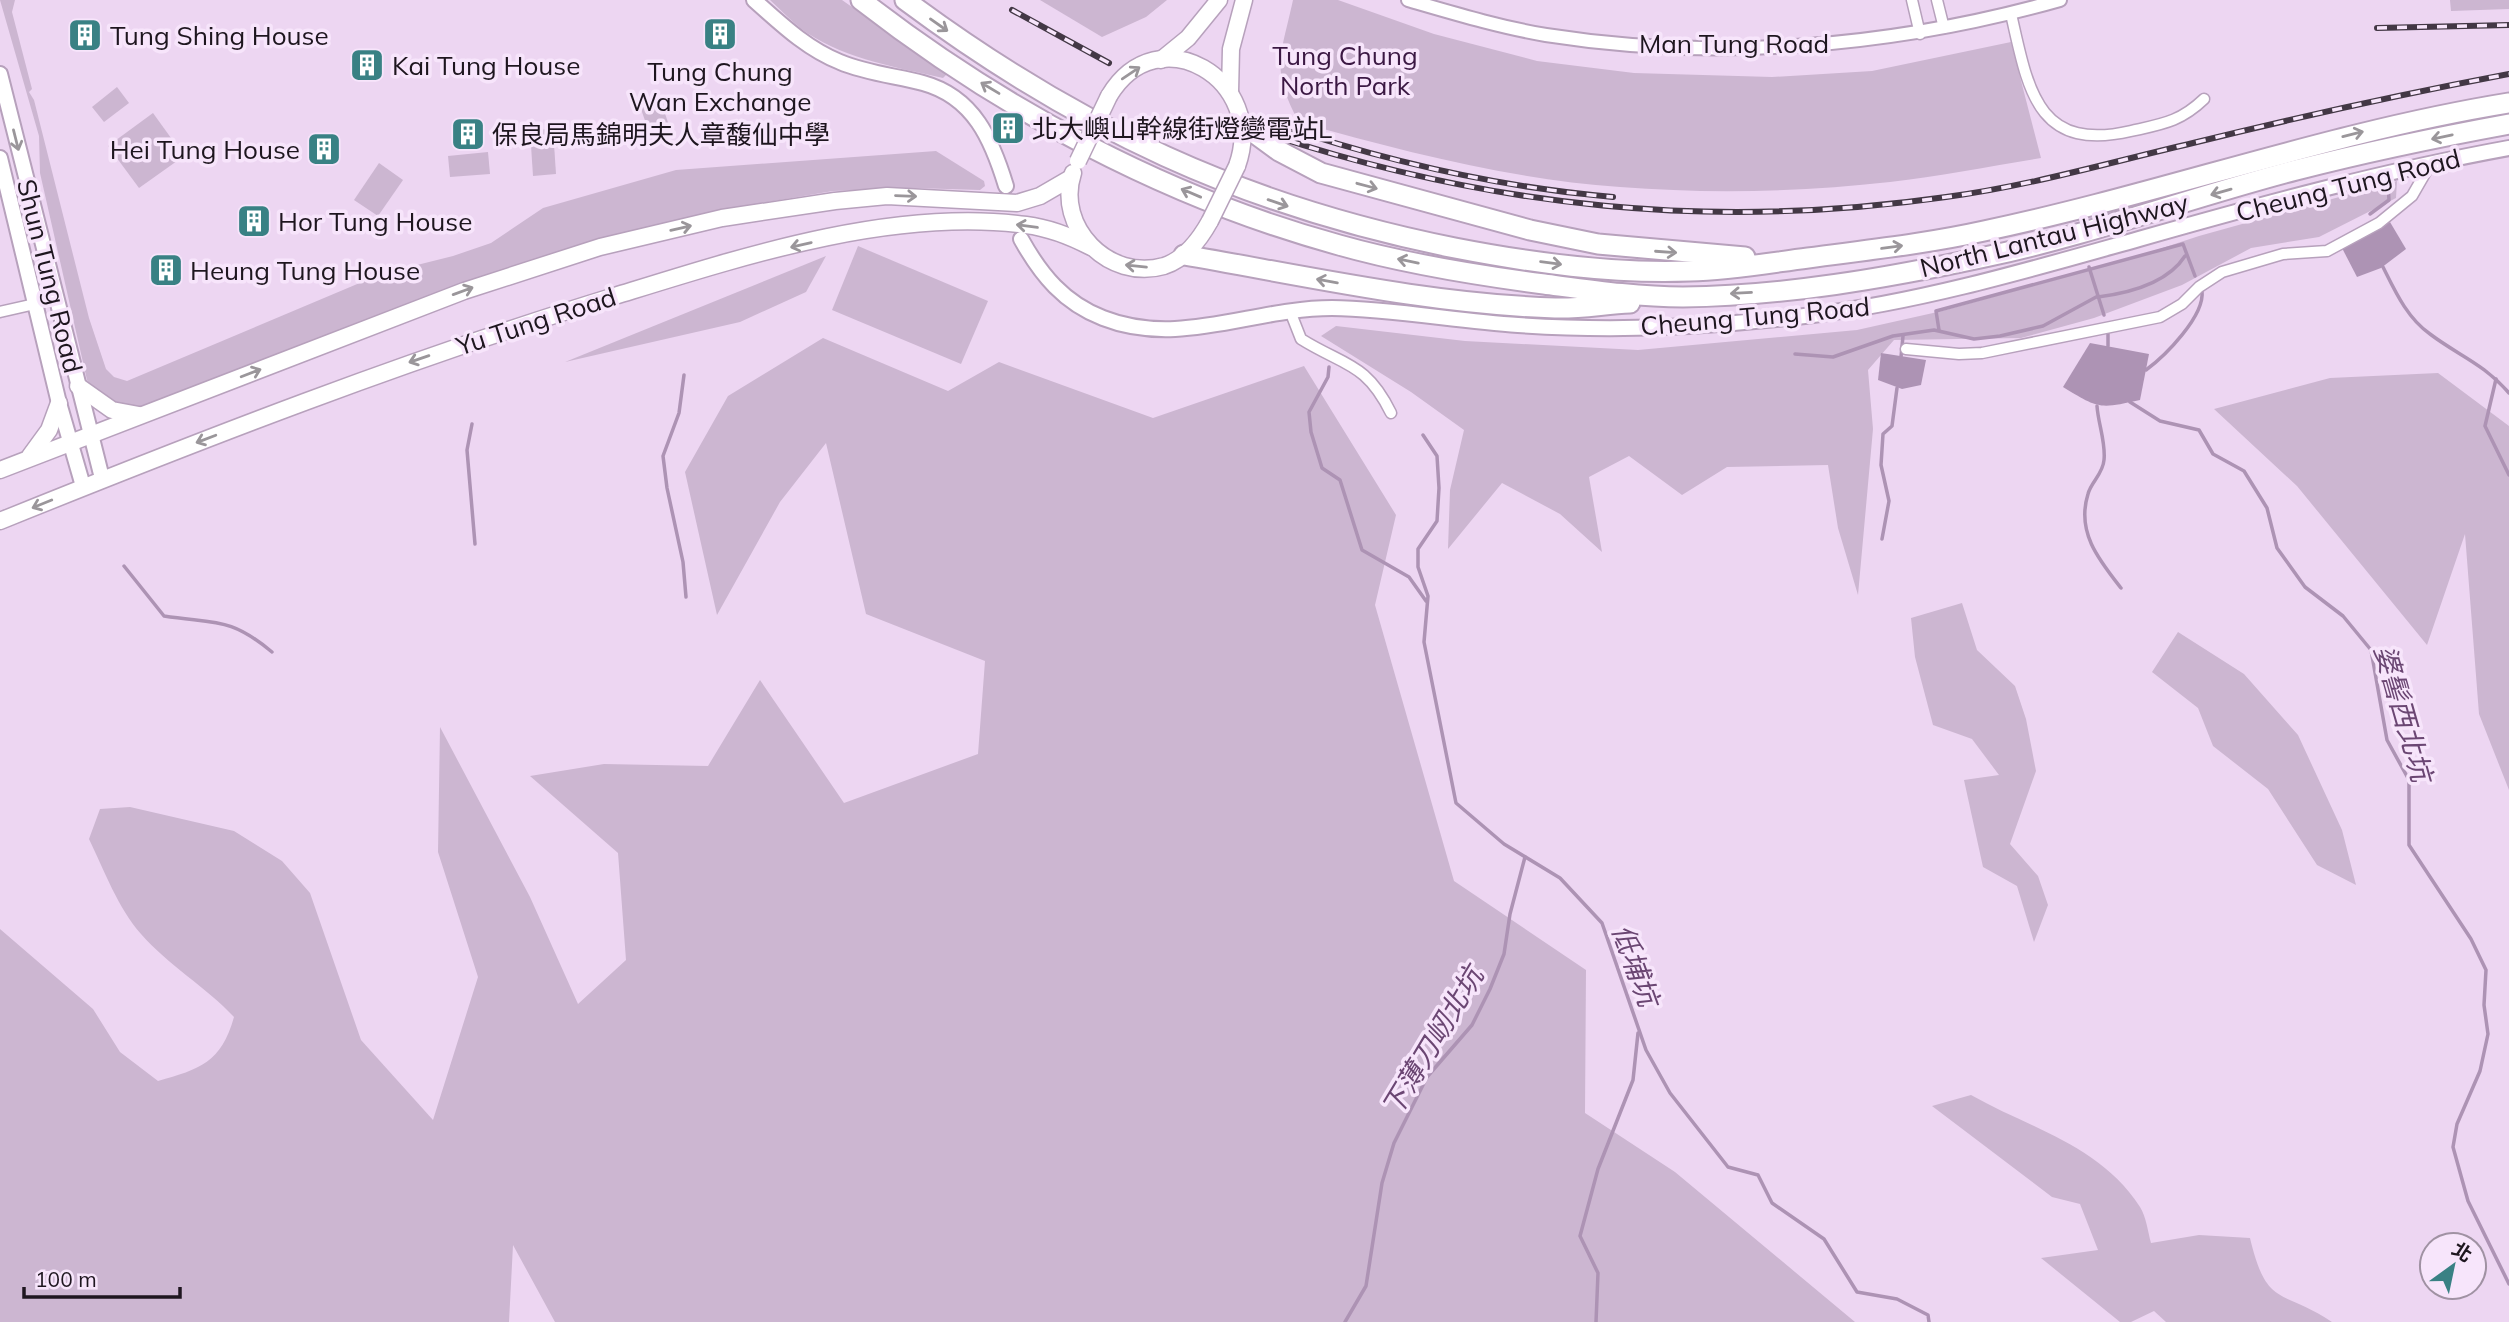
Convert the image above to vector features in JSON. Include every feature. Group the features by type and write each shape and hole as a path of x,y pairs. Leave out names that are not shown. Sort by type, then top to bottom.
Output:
{"highway":[{"name":"North Lantau Highway","path":"860,0 956,67 1055,126 1170,184 1268,223 1375,254 1475,274 1596,290 1683,297 1799,288 1989,256 2295,171 2509,124"},
{"name":"North Lantau Highway","path":"905,0 995,63 1100,126 1200,173 1308,213 1380,232 1477,252 1598,268 1690,271 1792,260 1985,231 2372,129 2509,103"},
{"path":"1242,124 1279,151 1321,173 1577,242 1662,252 1792,260"},
{"path":"1184,255 1350,285 1540,307 1683,297"}],"main road":[{"path":"754,0 823,55 844,64 925,84 961,102 984,128 1006,186"},
{"path":"1161,60 1183,60 1213,73 1230,92 1242,124 1242,147 1237,166 1210,221 1184,255 1165,266 1138,268 1113,261 1091,247 1078,231 1070,211 1071,178 1108,96 1125,75 1161,60 1188,37 1219,0"},
{"path":"1230,92 1231,48 1244,0"},
{"name":"Shun Tung Road","path":"0,74 102,478"},
{"name":"Cheung Tung Road","path":"1021,239 1046,279 1065,297 1087,312 1146,331 1193,329 1290,311 1361,309 1455,320 1582,328 1669,327 1817,314 1928,295 2015,274 2301,193 2509,148"},
{"name":"Shun Tung Road","path":"0,159 59,403 83,486"},
{"name":"Yu Tung Road","path":"0,470 464,291 600,247 722,218 835,201 887,196 1017,202 1040,196 1071,178"},
{"name":"Yu Tung Road","path":"0,521 102,478 495,333 707,267 885,228 984,223 1043,228 1091,247"},
{"path":"78,386 112,410 141,416"},
{"path":"28,458 50,430 59,403"}],"street":[{"name":"Man Tung Road","path":"1408,0 1476,20 1546,35 1671,47 1808,46 1920,34 2060,0"},
{"path":"1912,0 1920,34"},
{"path":"1937,0 1944,29"},
{"path":"2011,14 2034,100 2043,114 2066,131 2081,135 2112,135 2179,120 2204,99"},
{"path":"1906,349 1959,354 1982,353 2160,317 2182,304 2199,287 2222,272 2283,254 2327,251 2379,223 2412,196 2431,163"},
{"path":"0,312 57,299"},
{"path":"1290,311 1301,339 1359,369 1374,383 1391,412"}],"green space":[{"path":"0,0 15,0 12,12 32,89 29,92 34,100 89,318 106,369 114,377 127,381 381,274 453,256 491,243 543,208 676,170 936,151 984,181 985,186 980,190 914,188 833,191 750,205 624,235 514,267 340,331 169,402 127,412 91,389 87,380 40,173 39,136"},
{"path":"770,0 842,0 947,74 943,78 873,62 839,50 807,33"},
{"path":"1040,0 1167,0 1146,17 1102,37"},
{"name":"Tung Chung North Park","path":"1293,0 1338,0 1434,34 1537,61 1634,73 1772,77 1872,71 2011,42 2041,158 1890,182 1755,191 1687,191 1579,183 1458,163 1299,122 1281,75 1282,49"},
{"path":"2450,0 2509,0 2509,9 2451,11"},
{"path":"117,87 129,103 104,122 92,107"},
{"path":"660,99 673,137 653,144 640,106"},
{"path":"153,113 184,156 139,188 108,146"},
{"path":"553,129 556,174 533,176 530,130"},
{"path":"488,152 490,174 450,177 448,156"},
{"path":"379,163 403,180 378,216 354,200"},
{"path":"2397,181 2396,198 2319,237 2251,248 2182,285 2094,318 2021,338 1894,340 1868,370 1873,429 1858,595 1838,528 1828,465 1727,467 1682,495 1629,456 1589,477 1602,552 1560,514 1502,483 1448,549 1450,490 1464,430 1411,392 1321,336 1336,326 1465,341 1638,350 1857,330 1942,311"},
{"path":"858,246 988,301 961,364 832,310"},
{"path":"826,256 806,292 740,322 565,362"},
{"path":"823,338 948,391 999,362 1153,418 1304,366 1396,515 1375,605 1454,881 1586,970 1585,1113 1675,1172 1855,1322 555,1322 513,1245 509,1322 0,1322 0,929 93,1009 120,1052 158,1081 207,1062 223,1045 234,1017 152,945 125,913 89,839 100,809 130,807 234,831 282,861 310,893 361,1040 433,1120 478,977 438,852 440,727 530,897 578,1004 626,960 618,853 530,776 604,764 708,766 760,680 844,803 978,754 985,661 866,614 826,443 780,502 717,615 685,472 728,396"},
{"path":"2438,373 2509,426 2509,790 2479,714 2465,534 2427,645 2297,486 2214,409 2330,378"},
{"path":"1962,603 1977,650 2015,686 2026,719 2036,771 2010,844 2038,876 2048,905 2034,942 2017,886 1983,867 1964,780 1999,775 1972,739 1933,725 1915,657 1911,618"},
{"path":"2178,632 2244,674 2298,735 2342,830 2356,885 2317,865 2268,789 2213,746 2198,708 2152,672"},
{"path":"1971,1095 2063,1140 2105,1168 2124,1186 2140,1207 2151,1243 2199,1235 2250,1238 2256,1261 2270,1287 2278,1294 2332,1322 2166,1322 2154,1311 2131,1322 2120,1322 2041,1258 2098,1250 2080,1204 2052,1197 1932,1106"}],"shaded area":[{"path":"2390,222 2406,249 2381,268 2357,277 2342,248"},
{"path":"2090,343 2149,354 2140,400 2100,405 2084,400 2063,387"},
{"path":"1881,353 1926,360 1921,385 1902,389 1878,380"}],"waterway":[{"path":"2370,214 2389,200 2388,184"},
{"path":"1939,330 1936,311 2183,244 2195,276"},
{"path":"2098,297 2146,286 2168,274 2185,256"},
{"path":"2089,267 2104,315"},
{"path":"2383,267 2402,304 2422,328 2480,367 2509,393"},
{"path":"2146,370 2173,345 2191,323 2201,301 2202,291"},
{"path":"1795,354 1833,357 1893,336 1934,330 1974,339 2000,336 2043,326 2098,296"},
{"path":"2108,332 2108,346"},
{"path":"1901,357 1903,336"},
{"path":"1329,367 1328,377 1309,412 1311,432 1322,468 1340,480 1362,550 1409,577 1426,601"},
{"path":"684,375 679,413 663,456 683,562 686,597"},
{"path":"2496,379 2485,426 2509,475"},
{"path":"1882,539 1889,501 1881,465 1883,434 1892,426 1897,388"},
{"name":"婆髻西北坑","path":"2130,402 2160,421 2199,430 2213,454 2244,471 2267,508 2277,548 2305,587 2343,616 2371,650 2387,740 2409,780 2409,845 2471,939 2486,970 2484,1005 2488,1034 2480,1071 2457,1124 2453,1147 2468,1201 2509,1284"},
{"path":"2097,406 2104,460 2102,470 2088,494 2085,521 2092,545 2121,588"},
{"path":"472,424 467,450 475,544"},
{"name":"低埔坑","path":"1423,435 1437,456 1439,488 1437,521 1418,549 1418,567 1428,596 1424,642 1456,803 1504,844 1560,878 1602,923 1646,1050 1670,1093 1728,1167 1758,1175 1772,1203 1824,1239 1857,1292 1897,1299 1928,1315 1929,1322"},
{"path":"124,566 164,616 209,621 232,627 257,640 272,652"},
{"name":"下薄刀屻北坑","path":"1345,1322 1366,1286 1382,1183 1394,1143 1427,1077 1472,1025 1490,989 1504,954 1510,914 1525,857"},
{"path":"1596,1322 1598,1273 1580,1236 1598,1169 1633,1080 1638,1033"}],"railway":[{"path":"1012,10 1109,63"},
{"path":"2377,28 2509,25"},
{"path":"1271,135 1354,160 1438,180 1521,195 1605,206 1774,212 1859,207 2008,187 2311,115 2509,74"},
{"path":"1275,124 1358,150 1442,171 1527,187 1613,197"}],"place":[{"name":"Tung Chung Wan Exchange","path":"720,34"},
{"name":"Tung Shing House","path":"85,35"},
{"name":"Kai Tung House","path":"367,65"},
{"name":"北大嶼山幹線街燈變電站L","path":"1008,128"},
{"name":"保良局馬錦明夫人章馥仙中學","path":"468,134"},
{"name":"Hei Tung House","path":"324,149"},
{"name":"Hor Tung House","path":"254,221"},
{"name":"Heung Tung House","path":"166,270"}]}
